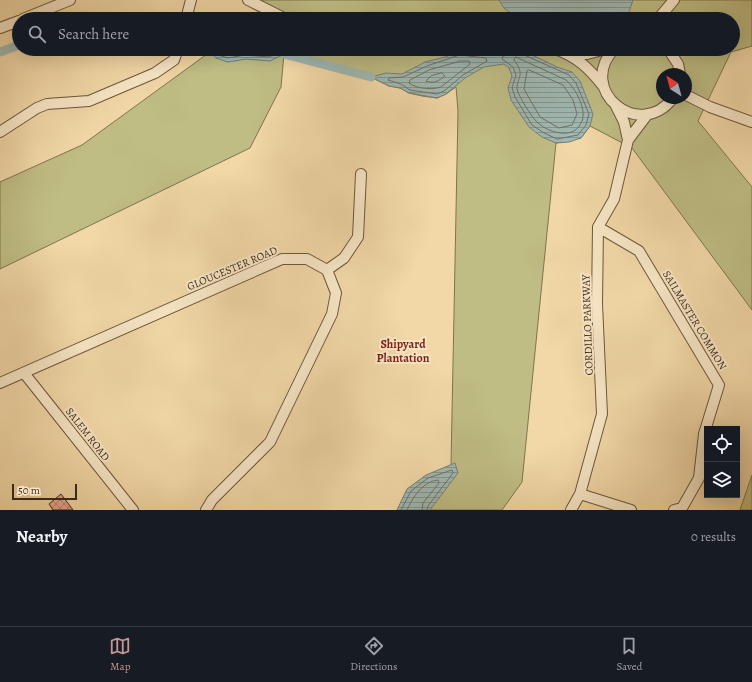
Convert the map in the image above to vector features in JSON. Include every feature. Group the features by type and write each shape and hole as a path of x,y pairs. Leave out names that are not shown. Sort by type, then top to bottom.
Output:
{"street":[{"path":"40,12 70,0"},
{"path":"188,12 191,0"},
{"path":"669,12 674,0"},
{"path":"253,1 273,12"},
{"path":"0,28 12,24"},
{"path":"0,132 32,111 47,104 89,101 136,82 169,64 174,60 175,56"},
{"path":"572,56 592,72 604,88 609,98 616,106 626,112 647,115 661,109 666,104"},
{"path":"604,88 602,76 604,65 610,56"},
{"path":"673,56 679,68"},
{"path":"692,98 710,107 752,122"},
{"path":"616,106 628,140"},
{"name":"CORDILLO PARKWAY","path":"571,510 580,494 602,414 597,304 598,227 614,199 628,140 647,115"},
{"path":"206,510 212,500 270,442 332,314 336,293 327,270 344,258 358,237 361,174"},
{"name":"SAILMASTER COMMON","path":"598,227 639,251 719,385 704,434 699,478 682,508 674,510"},
{"name":"GLOUCESTER ROAD","path":"0,383 282,259 307,259 327,270"},
{"name":"SALEM ROAD","path":"24,373 132,510"},
{"path":"580,494 631,510"}],"shaded area":[{"path":"263,0 752,0 752,46 740,49 740,12 260,12"},
{"path":"204,56 284,56 281,87 250,148 0,269 0,182 82,145"},
{"path":"292,56 729,56 698,121 752,187 752,310 632,148 590,126 581,138 556,143 522,482 502,510 415,510 451,465 458,111 456,87 437,98 409,93 400,88 389,86 371,77"},
{"path":"752,475 752,510 740,510"}],"water":[{"path":"499,0 633,0 629,12 509,12 504,8"},
{"path":"214,56 280,56 270,61 246,59 228,62"},
{"path":"534,56 557,67 572,72 580,81 593,114 590,126 581,138 569,142 556,143 542,137 529,127 511,100 508,88 512,76 509,68 504,64 484,67 465,78 446,94 437,98 409,93 400,88 389,86 371,77 386,73 402,74 425,62 445,57"},
{"path":"455,463 458,473 430,510 397,510 407,489 426,475"}],"building":[{"path":"61,494 73,510 53,510 49,504"}],"waterway":[{"path":"0,52 12,48"},
{"path":"292,56 371,77"}],"district":[{"name":"Shipyard Plantation","path":"403,351"}]}
